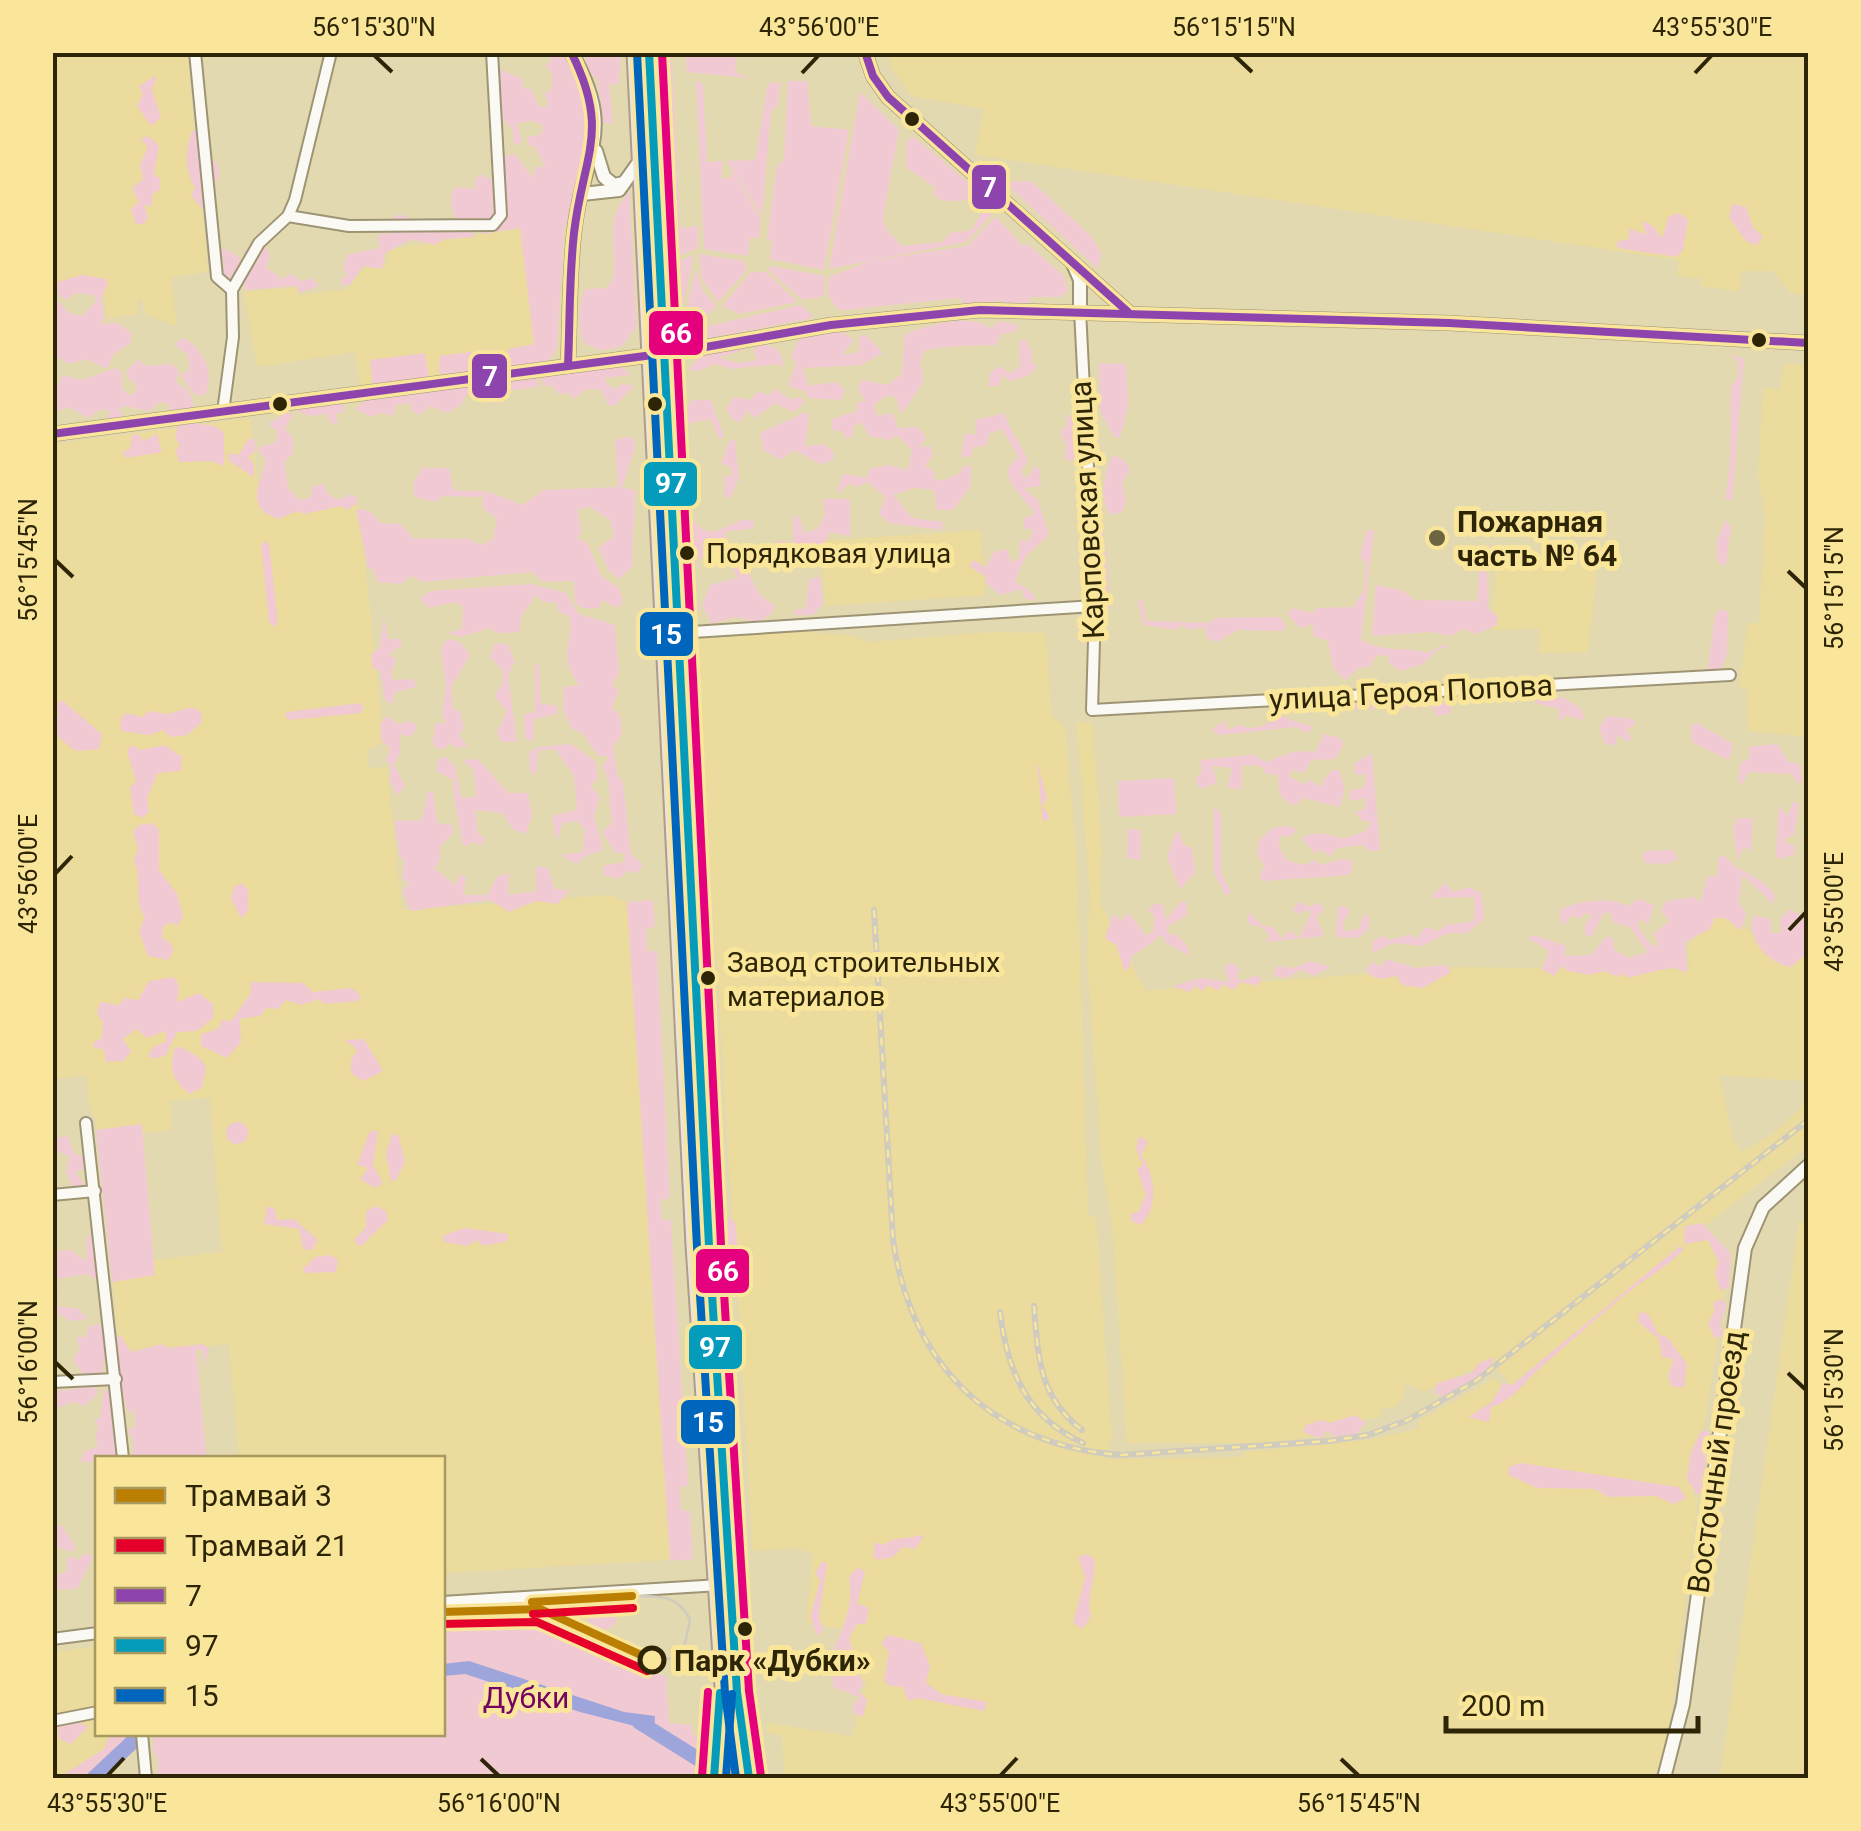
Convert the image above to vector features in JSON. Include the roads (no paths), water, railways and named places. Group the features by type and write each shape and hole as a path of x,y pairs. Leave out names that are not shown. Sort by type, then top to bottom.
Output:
{"main road":[{"path":"635,52 640,160 680,633 723,1585 714,1778"},
{"path":"649,52 661,633 723,1585 746,1778"},
{"path":"720,1688 729,1778"}],"street":[{"path":"195,52 217,277 232,290"},
{"path":"223,412 233,336 232,290 259,243 288,216 331,52"},
{"path":"288,216 349,226 493,225 501,214 492,52"},
{"path":"571,52 591,96 595,149 604,176 614,185 626,183"},
{"path":"864,52 888,97 1128,312"},
{"path":"568,366 574,243 595,149"},
{"path":"582,194 619,190 640,160"},
{"path":"1072,264 1080,280 1080,310"},
{"path":"52,434 657,354 910,316 1080,310 1808,343"},
{"name":"Карповская улица","path":"1080,310 1095,606 1092,710"},
{"path":"661,633 1095,606"},
{"name":"улица Героя Попова","path":"1092,710 1730,675"},
{"path":"86,1123 123,1456"},
{"name":"Восточный проезд","path":"1664,1778 1681,1717 1745,1248 1763,1208 1808,1166"},
{"path":"52,1195 95,1191"},
{"path":"52,1382 116,1379"},
{"path":"445,1602 723,1585"},
{"path":"52,1639 95,1633"},
{"path":"52,1721 95,1713"},
{"path":"142,1736 146,1778"}],"water":[{"path":"469,1661 624,1712 655,1716 654,1731 580,1712 465,1674 445,1676 445,1664"}],"waterway":[{"path":"639,1722 703,1762"},
{"path":"94,1778 139,1736"}],"tram line":[{"path":"632,1596 673,1601 690,1620 684,1649 672,1658 652,1660"},
{"name":"3","path":"532,1602 632,1596"},
{"name":"21","path":"533,1614 633,1608"},
{"name":"3","path":"445,1612 540,1609 652,1660"},
{"name":"21","path":"445,1624 537,1622 647,1671"}],"railway":[{"path":"874,910 893,1240 903,1285 919,1326 939,1361 966,1391 997,1416 1034,1435 1075,1448 1121,1455 1329,1441 1368,1435 1408,1420 1477,1380 1808,1120"},
{"path":"1034,1306 1043,1375 1057,1404 1082,1430"},
{"path":"1000,1312 1008,1353 1023,1390 1047,1420 1083,1443"}],"place":[{"name":"Пожарная часть № 64","path":"1437,538"},
{"name":"Порядковая улица","path":"687,553"},
{"name":"Завод строительных материалов","path":"708,978"},
{"name":"Парк «Дубки»","path":"652,1660"}],"park label":[{"name":"Дубки","path":"526,1697"}]}
